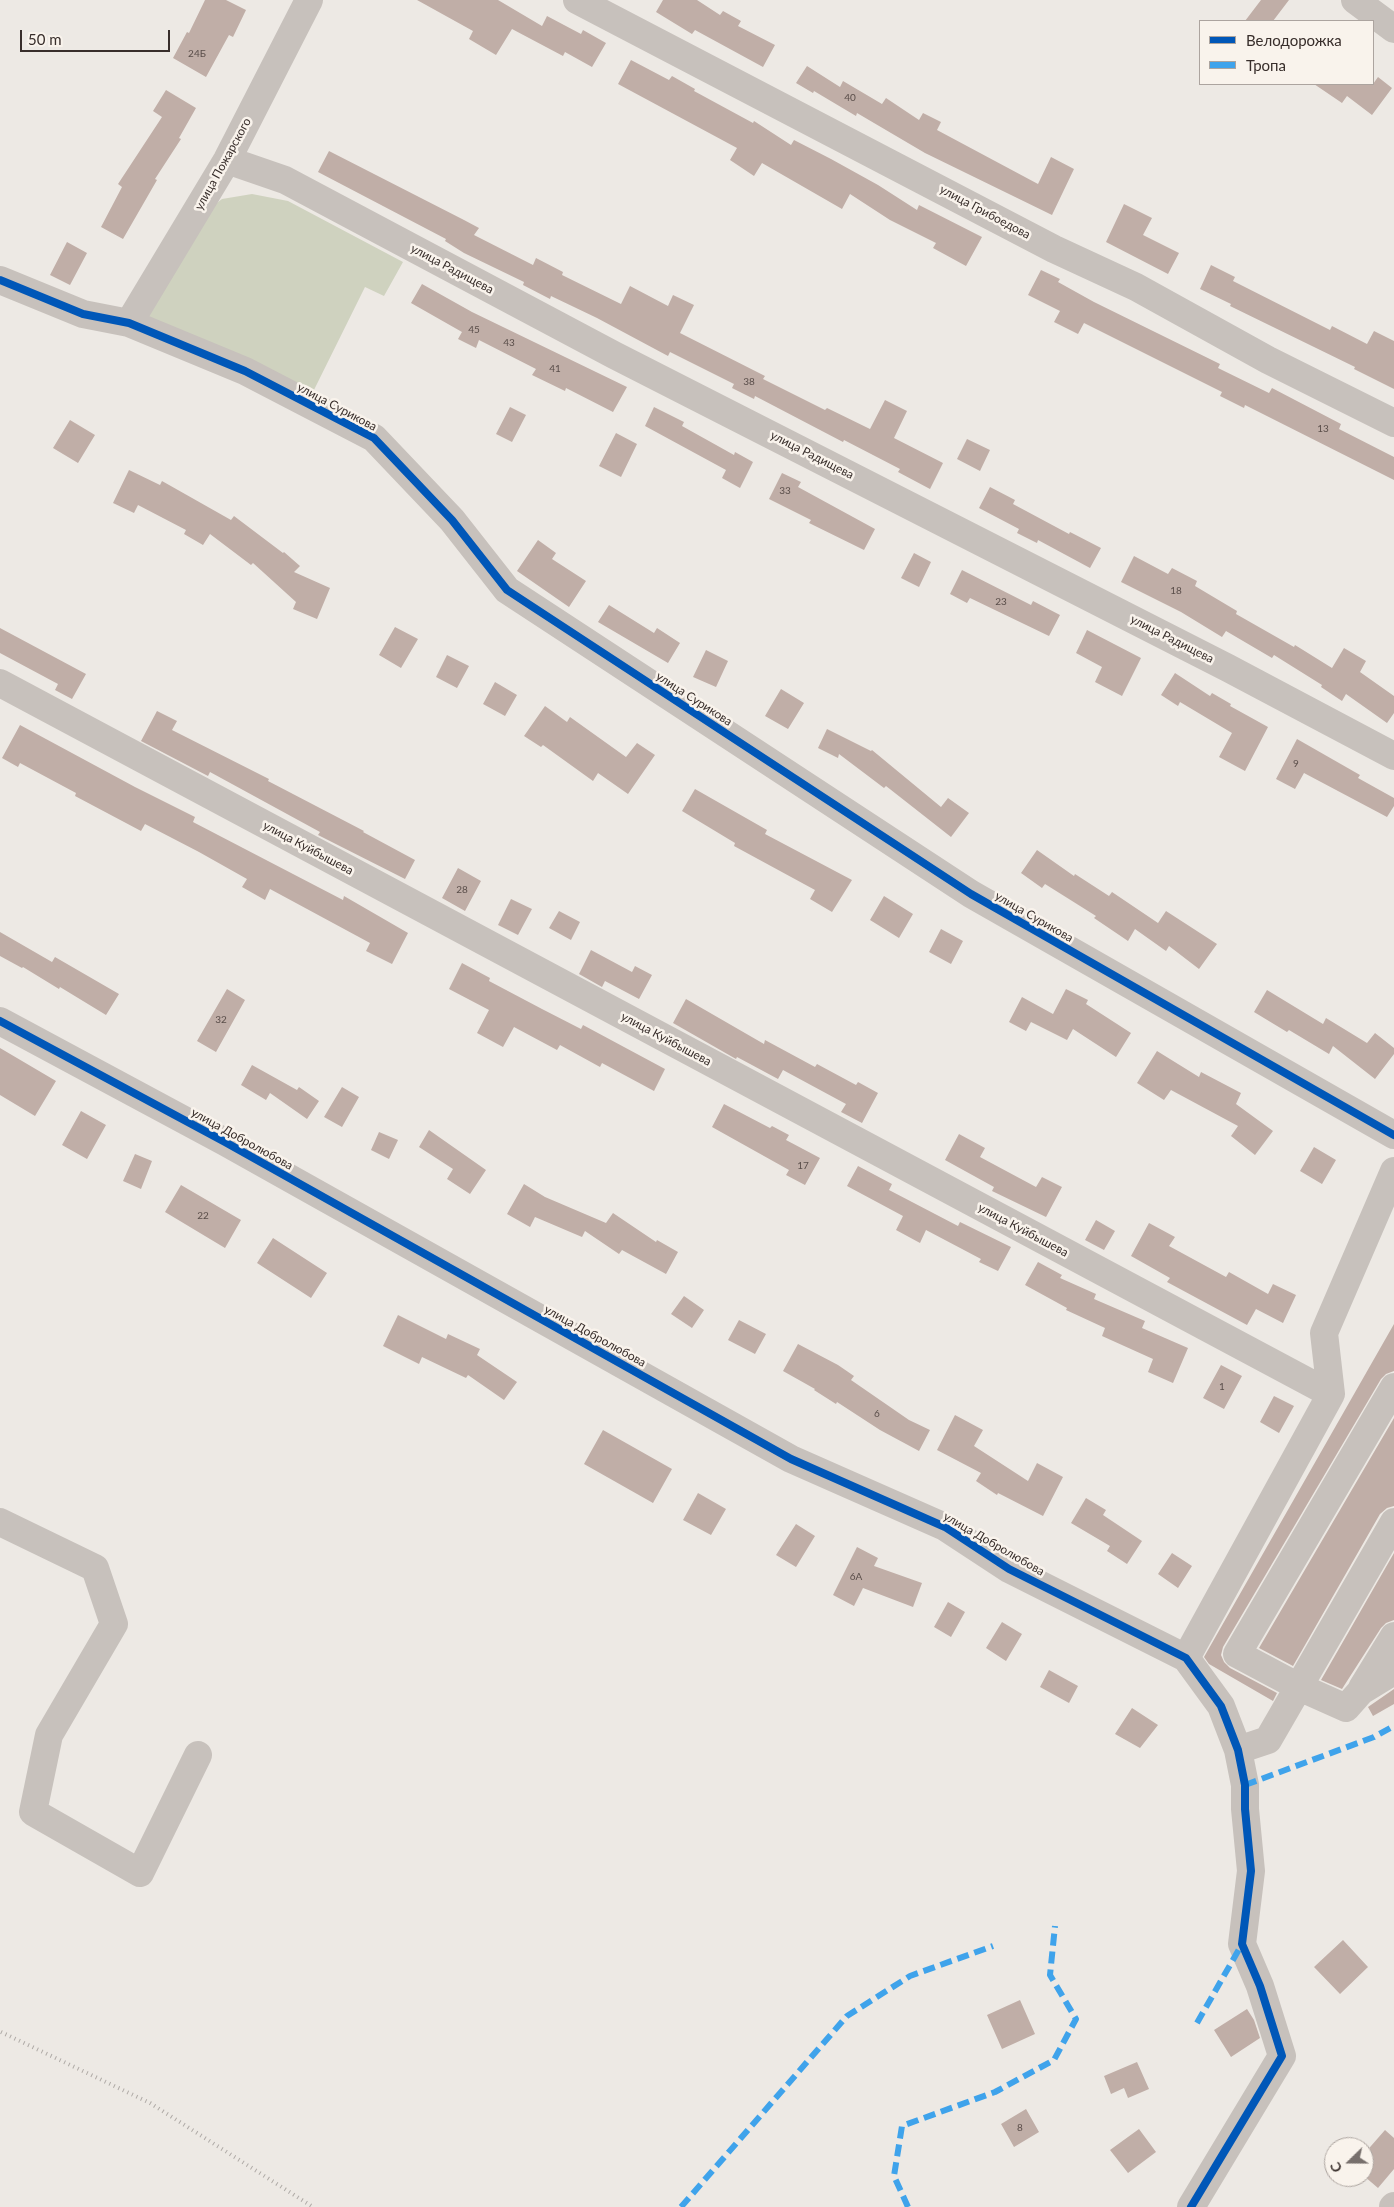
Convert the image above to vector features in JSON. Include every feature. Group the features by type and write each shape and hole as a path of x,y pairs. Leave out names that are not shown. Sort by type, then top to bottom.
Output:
{"street":[{"name":"улица Пожарского","path":"129,323 227,160 309,0"},
{"name":"улица Грибоедова","path":"577,0 1054,248 1136,287 1268,360 1394,423"},
{"path":"1355,0 1394,29"},
{"name":"улица Радищева","path":"227,160 285,180 623,359 1228,668 1394,756"},
{"name":"улица Сурикова","path":"0,280 83,314 129,323 245,371 374,438 452,520 507,590 971,894 1391,1127"},
{"name":"улица Куйбышева","path":"0,683 1331,1394"},
{"name":"улица Добролюбова","path":"0,1021 225,1142 791,1459 945,1527 1009,1569 1186,1658"},
{"path":"1191,2207 1282,2056 1260,1986 1242,1944 1251,1871 1245,1809 1245,1785 1238,1750 1221,1706 1186,1658 1331,1394 1324,1333 1394,1171"},
{"path":"1394,1387 1237,1654 1299,1687 1346,1708 1360,1691 1394,1636"},
{"path":"0,1522 94,1568 114,1624 49,1735 33,1812 140,1873 198,1755"},
{"path":"1238,1750 1268,1740 1394,1522"},
{"path":"1360,1691 1394,1671"}],"green space":[{"path":"252,194 288,201 403,262 384,296 365,287 309,400 134,321 201,215 222,199"}],"building":[{"path":"205,0 226,0 246,10 233,37 229,35 206,77 173,58 187,32 189,33"},
{"path":"417,0 498,0 542,26 547,16 581,34 583,30 606,43 592,67 565,52 563,56 512,29 496,55 469,39 473,31"},
{"path":"663,0 697,0 720,15 723,11 741,21 738,26 775,45 763,67 695,30 692,34 656,12"},
{"path":"1261,0 1289,0 1274,20 1246,20"},
{"path":"631,60 669,80 672,76 695,89 694,91 753,123 754,121 791,145 794,140 831,159 878,185 917,210 919,205 982,237 966,266 933,248 936,243 890,220 850,194 842,209 762,163 754,176 730,160 737,148 618,84"},
{"path":"807,66 840,87 843,81 882,104 886,98 919,120 923,113 941,122 937,130 1038,184 1051,157 1074,169 1052,215 925,153 857,113 856,116 814,91 813,93 796,83"},
{"path":"1378,77 1392,88 1372,115 1347,96 1342,103 1315,85 1374,85"},
{"path":"166,90 196,108 179,138 181,139 155,179 157,180 123,239 101,227 122,187 118,184 162,117 153,111"},
{"path":"329,151 479,228 474,235 533,265 536,258 563,272 562,275 621,304 630,286 668,306 673,295 694,305 680,333 765,376 763,379 825,410 827,408 870,429 885,400 907,411 894,438 943,463 930,489 898,472 900,469 844,440 843,442 755,396 754,399 732,388 734,384 670,352 668,356 597,318 551,296 550,299 523,285 524,282 464,253 445,241 446,239 318,172"},
{"path":"1124,204 1152,218 1143,235 1179,253 1168,274 1106,242"},
{"path":"67,242 87,253 70,285 50,275"},
{"path":"1211,265 1235,277 1233,281 1330,330 1332,326 1367,344 1374,331 1394,341 1394,389 1354,369 1355,367 1230,306 1231,304 1200,289"},
{"path":"1041,270 1060,279 1058,282 1094,302 1220,364 1218,368 1269,393 1272,388 1341,424 1339,429 1394,457 1394,480 1245,405 1244,408 1220,396 1222,392 1084,323 1078,334 1054,322 1060,311 1028,295"},
{"path":"422,284 472,312 627,387 613,412 566,388 565,391 532,375 536,369 479,340 476,348 458,339 462,332 411,303"},
{"path":"510,407 526,415 512,442 496,434"},
{"path":"654,407 684,422 682,426 734,455 735,452 753,462 740,488 722,478 726,470 645,426"},
{"path":"70,420 95,435 78,463 53,448"},
{"path":"616,433 637,444 621,477 599,466"},
{"path":"967,439 990,450 980,471 957,459"},
{"path":"129,470 160,485 162,481 231,520 234,516 300,566 294,572 330,588 317,619 293,609 296,602 253,563 251,565 210,534 203,545 184,534 186,530 138,505 134,513 113,503"},
{"path":"782,473 801,482 798,487 875,529 864,550 809,523 811,520 769,499"},
{"path":"990,487 1015,500 1013,504 1069,534 1070,532 1101,548 1090,568 1038,540 1037,543 1017,533 1019,529 979,508"},
{"path":"538,540 556,553 552,559 586,581 569,607 517,571"},
{"path":"914,553 931,562 919,587 901,578"},
{"path":"1134,556 1168,574 1172,568 1197,581 1195,586 1237,611 1236,614 1294,647 1295,645 1332,668 1344,648 1366,661 1360,672 1394,696 1394,713 1387,723 1346,694 1342,701 1321,687 1322,685 1274,655 1272,658 1226,631 1222,637 1181,612 1121,582"},
{"path":"962,570 1031,605 1033,601 1060,615 1049,636 970,598 967,603 950,594"},
{"path":"609,605 654,633 657,628 680,643 668,663 598,622"},
{"path":"395,627 418,639 401,668 379,655"},
{"path":"0,628 86,674 72,699 55,690 58,684 0,653"},
{"path":"1087,630 1141,658 1122,696 1095,682 1102,667 1076,653"},
{"path":"706,650 728,661 716,687 693,677"},
{"path":"447,655 469,666 457,688 436,677"},
{"path":"1175,673 1210,696 1212,693 1231,704 1230,706 1268,727 1245,771 1219,757 1232,733 1180,702 1178,706 1161,695"},
{"path":"495,682 517,695 505,716 483,704"},
{"path":"781,689 804,703 788,729 765,716"},
{"path":"545,706 567,722 570,717 626,757 637,743 655,755 628,794 598,773 593,781 543,745 541,747 524,736"},
{"path":"157,711 177,721 172,730 269,779 268,781 415,860 405,879 318,835 320,832 210,772 208,776 141,741"},
{"path":"20,725 195,817 193,822 343,900 344,896 408,933 392,964 366,951 370,943 270,889 265,900 242,887 247,879 199,852 145,824 141,831 75,796 76,793 20,763 18,767 2,758"},
{"path":"827,729 872,750 941,807 948,798 969,813 951,837 886,786 884,788 839,754 838,758 818,748"},
{"path":"1297,739 1360,775 1358,778 1394,798 1394,806 1387,817 1304,773 1295,789 1276,779"},
{"path":"695,789 767,830 765,834 852,880 832,912 810,899 815,890 734,846 735,843 682,811"},
{"path":"1037,850 1074,876 1075,874 1109,896 1112,892 1158,923 1166,911 1217,944 1199,969 1169,946 1166,951 1135,929 1128,941 1094,918 1096,916 1045,884 1042,888 1021,873"},
{"path":"458,868 481,881 465,911 442,898"},
{"path":"884,896 913,914 899,938 870,920"},
{"path":"511,899 532,909 518,935 498,925"},
{"path":"559,911 580,922 571,940 549,928"},
{"path":"941,929 963,941 951,964 929,952"},
{"path":"0,932 52,962 55,957 119,994 106,1015 60,987 59,989 23,967 0,956"},
{"path":"591,950 632,972 635,966 652,975 639,999 605,981 602,987 579,974"},
{"path":"462,963 490,978 489,981 542,1009 581,1029 583,1025 665,1069 654,1091 602,1063 600,1067 560,1045 557,1050 514,1027 503,1047 477,1033 489,1010 449,989"},
{"path":"227,989 245,1000 216,1052 197,1041"},
{"path":"1066,989 1088,1000 1086,1004 1131,1033 1116,1057 1073,1029 1067,1040 1031,1022 1026,1031 1009,1022 1022,997 1053,1014"},
{"path":"1267,990 1323,1024 1326,1018 1367,1043 1375,1033 1394,1048 1394,1054 1375,1079 1333,1046 1329,1054 1254,1012"},
{"path":"686,999 764,1044 765,1040 815,1067 817,1064 856,1085 858,1082 878,1093 862,1123 841,1112 846,1104 783,1070 778,1079 737,1057 736,1059 673,1023"},
{"path":"0,1048 56,1081 35,1116 0,1095"},
{"path":"1157,1051 1199,1077 1201,1072 1241,1093 1236,1104 1273,1131 1255,1155 1231,1136 1238,1126 1171,1090 1164,1100 1137,1083"},
{"path":"252,1065 297,1090 299,1087 319,1101 307,1119 270,1093 266,1100 241,1085"},
{"path":"342,1087 359,1097 342,1127 324,1117"},
{"path":"724,1104 770,1128 772,1126 789,1135 786,1140 820,1158 805,1185 786,1175 789,1170 712,1127"},
{"path":"81,1111 106,1125 87,1159 62,1145"},
{"path":"429,1130 486,1170 470,1194 447,1179 453,1169 419,1147"},
{"path":"379,1132 398,1140 389,1159 371,1150"},
{"path":"959,1134 985,1148 980,1157 1036,1187 1042,1177 1062,1187 1046,1217 992,1191 994,1187 945,1160"},
{"path":"1314,1147 1336,1160 1322,1184 1300,1171"},
{"path":"135,1154 152,1161 141,1189 123,1181"},
{"path":"858,1166 892,1184 889,1190 958,1226 960,1222 1011,1247 998,1271 979,1262 981,1259 926,1230 920,1243 896,1230 903,1216 847,1186"},
{"path":"524,1184 545,1197 606,1223 613,1213 656,1242 657,1240 678,1252 666,1274 622,1250 619,1254 585,1231 582,1237 535,1217 530,1227 507,1214"},
{"path":"181,1185 241,1220 225,1248 165,1212"},
{"path":"1096,1220 1115,1231 1104,1250 1085,1240"},
{"path":"1149,1223 1175,1237 1169,1246 1226,1277 1229,1272 1268,1294 1273,1284 1296,1295 1283,1323 1256,1309 1247,1325 1167,1282 1170,1278 1131,1256"},
{"path":"273,1238 327,1273 311,1298 257,1263"},
{"path":"1038,1262 1062,1275 1060,1278 1096,1294 1094,1299 1145,1321 1142,1328 1188,1348 1173,1383 1148,1372 1153,1359 1102,1336 1105,1328 1066,1310 1067,1308 1025,1285"},
{"path":"684,1296 704,1310 692,1328 671,1314"},
{"path":"398,1315 446,1339 448,1334 480,1349 477,1355 517,1382 504,1400 468,1375 466,1378 422,1357 419,1364 383,1346"},
{"path":"739,1320 766,1334 755,1354 728,1340"},
{"path":"1394,1324 1394,1371 1386,1374 1381,1379 1223,1647 1221,1655 1224,1662 1230,1668 1277,1693 1273,1701 1209,1664 1204,1657"},
{"path":"798,1344 838,1365 854,1376 851,1380 909,1420 930,1430 919,1451 880,1430 837,1402 836,1404 815,1389 783,1371"},
{"path":"1221,1365 1242,1376 1224,1409 1203,1398"},
{"path":"1274,1396 1294,1406 1279,1433 1260,1422"},
{"path":"955,1415 983,1430 974,1446 1028,1481 1037,1463 1063,1477 1043,1516 998,1493 997,1495 976,1481 981,1473 937,1450"},
{"path":"1394,1418 1394,1506 1387,1508 1380,1514 1293,1666 1259,1648"},
{"path":"603,1430 672,1469 653,1503 584,1464"},
{"path":"698,1493 726,1509 711,1535 683,1520"},
{"path":"1086,1498 1106,1510 1103,1515 1142,1541 1127,1564 1107,1551 1110,1546 1071,1523"},
{"path":"796,1524 815,1536 796,1567 776,1555"},
{"path":"857,1547 878,1558 874,1566 922,1583 913,1607 863,1588 854,1606 833,1595"},
{"path":"1172,1553 1192,1566 1178,1588 1158,1574"},
{"path":"1394,1553 1394,1620 1386,1623 1381,1628 1342,1689 1321,1680"},
{"path":"948,1602 965,1612 951,1637 934,1627"},
{"path":"1002,1622 1022,1634 1006,1661 986,1648"},
{"path":"1049,1670 1078,1686 1069,1703 1040,1687"},
{"path":"1394,1689 1394,1704 1373,1716 1368,1707"},
{"path":"1132,1708 1158,1725 1140,1748 1115,1734"},
{"path":"1343,1940 1368,1967 1340,1994 1314,1967"},
{"path":"1020,2000 1035,2034 1002,2049 987,2015"},
{"path":"1247,2009 1254,2020 1260,2038 1231,2057 1214,2030"},
{"path":"1137,2062 1149,2089 1128,2098 1124,2088 1111,2094 1104,2076"},
{"path":"1026,2109 1039,2132 1014,2147 1001,2124"},
{"path":"1139,2129 1156,2152 1128,2173 1110,2150"},
{"path":"1385,2130 1394,2138 1394,2169 1378,2188 1374,2185 1374,2143"}],"railway":[{"path":"1,2032 150,2103 313,2207"}],"marked path":[{"path":"1245,1785 1374,1737 1394,1726"},
{"path":"908,2207 894,2176 902,2126 995,2092 1054,2060 1076,2019 1050,1975 1055,1926"},
{"path":"1197,2023 1242,1944"},
{"path":"681,2207 847,2016 910,1976 993,1946"}],"cycle path":[{"path":"0,280 83,314 129,323 245,371 374,438 452,520 507,590 971,894 1394,1135"},
{"path":"0,1021 225,1142 791,1459 945,1527 1009,1569 1186,1658 1221,1706 1238,1750 1245,1785 1245,1809 1251,1871 1242,1944 1260,1986 1282,2056 1191,2207"}]}
